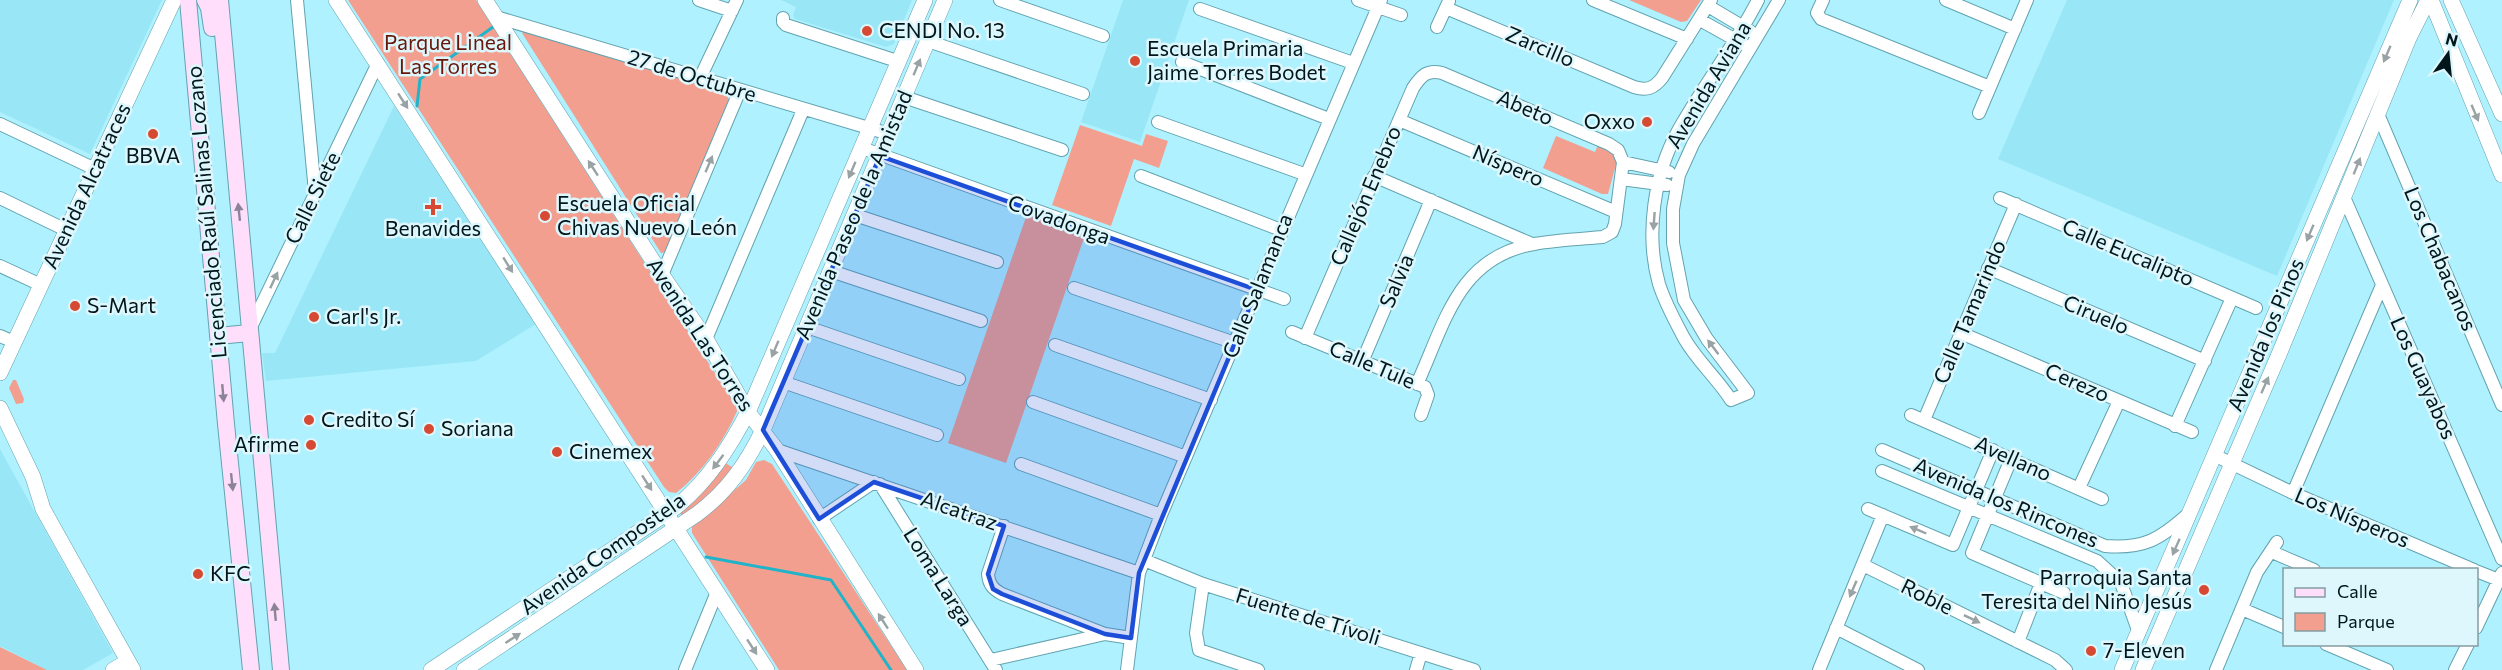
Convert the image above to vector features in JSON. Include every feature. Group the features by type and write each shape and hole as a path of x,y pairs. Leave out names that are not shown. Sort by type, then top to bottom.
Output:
{"main road":[{"name":"Licenciado Raúl Salinas Lozano","path":"188,0 226,424 251,670"},
{"path":"205,0 210,8 214,46 224,58"},
{"name":"Licenciado Raúl Salinas Lozano","path":"220,0 281,670"},
{"path":"218,336 249,333"}],"street":[{"name":"Avenida Alcatraces","path":"0,373 7,339 41,285 174,0"},
{"path":"297,0 315,192"},
{"path":"336,0 767,670"},
{"name":"Avenida Las Torres","path":"486,0 662,275 706,339 748,412 777,450 916,670"},
{"path":"699,0 734,5 700,78"},
{"name":"Avenida Paseo de la Amistad","path":"748,412 925,0"},
{"name":"Avenida Paseo de la Amistad","path":"763,430 945,0"},
{"path":"1000,0 1103,36"},
{"path":"1358,0 1379,3 1401,15"},
{"path":"1593,0 1687,39 1709,3 1759,36"},
{"name":"Avenida Aviana","path":"1758,0 1744,28 1679,130 1659,184 1653,234 1660,285 1685,340 1731,400 1748,393 1707,339 1684,300 1673,243 1672,221 1678,180 1700,130 1779,0"},
{"path":"1823,0 1817,13 1821,19 1990,87"},
{"path":"1946,0 2015,29"},
{"path":"1979,113 2027,0"},
{"name":"Avenida los Pinos","path":"2122,670 2193,510 2214,455 2410,0"},
{"path":"2429,0 2502,175"},
{"name":"Avenida los Pinos","path":"2143,670 2379,114 2409,38 2429,0"},
{"path":"2451,0 2502,114"},
{"name":"Calle Salamanca","path":"1127,670 1139,573 1161,515 1281,230 1379,3"},
{"path":"1437,27 1448,4"},
{"name":"Zarcillo","path":"1448,4 1634,87 1647,89 1658,83 1687,39"},
{"path":"1200,9 1353,63"},
{"name":"27 de Octubre","path":"496,17 889,134"},
{"path":"783,18 786,25 897,61"},
{"path":"1700,20 1751,49"},
{"path":"928,41 1083,94"},
{"path":"1182,62 1329,119"},
{"name":"Calle Siete","path":"249,333 378,63"},
{"name":"Callejón Enebro","path":"1305,338 1418,80 1425,73 1433,71 1442,73"},
{"name":"Abeto","path":"1442,73 1609,144 1618,150 1623,162"},
{"path":"662,275 740,90"},
{"path":"904,97 1062,150"},
{"path":"706,339 803,110"},
{"name":"Los Chabacanos","path":"2379,114 2502,405"},
{"name":"Níspero","path":"1399,120 1616,212"},
{"path":"1158,122 1305,174"},
{"path":"0,124 95,169"},
{"name":"Covadonga","path":"861,148 1284,299"},
{"path":"1417,384 1460,291 1469,278 1490,260 1532,244 1609,235 1614,228 1623,162 1663,171 1678,180"},
{"path":"1141,176 1281,230"},
{"path":"1374,176 1532,244"},
{"path":"1621,179 1659,184 1678,180"},
{"name":"Los Guayabos","path":"2344,197 2502,559"},
{"path":"0,198 66,230"},
{"name":"Calle Eucalipto","path":"2000,198 2256,308"},
{"name":"Salvia","path":"1362,362 1431,200"},
{"name":"Calle Tamarindo","path":"1924,420 2016,204"},
{"path":"855,214 997,262"},
{"path":"0,266 41,285"},
{"name":"Ciruelo","path":"1988,268 2205,361"},
{"path":"831,271 981,321"},
{"path":"2293,493 2382,285"},
{"path":"1074,288 1235,343"},
{"path":"2175,426 2232,298"},
{"path":"807,327 958,379"},
{"name":"Calle Tule","path":"1292,332 1425,387 1428,393 1421,415"},
{"name":"Cerezo","path":"1961,333 2192,432"},
{"path":"1054,345 1211,400"},
{"path":"783,381 937,435"},
{"path":"2079,488 2119,401"},
{"path":"1033,402 1186,457"},
{"path":"0,409 4,430 33,477 43,509 131,665 113,670"},
{"name":"Avenida Compostela","path":"431,670 666,514 694,491 712,470 748,412"},
{"name":"Avellano","path":"1911,415 2102,499"},
{"name":"Avenida Compostela","path":"464,670 705,508 733,482 763,430"},
{"path":"2221,439 2231,441 2238,447"},
{"name":"Alcatraz","path":"777,450 1139,573"},
{"name":"Avenida los Rincones","path":"1882,450 2105,546 2139,546 2154,541 2193,510"},
{"path":"1868,509 1953,545 1993,450"},
{"name":"Los Nísperos","path":"2214,455 2293,493 2470,568"},
{"path":"2011,459 1972,553 2064,593"},
{"path":"1022,464 1161,515"},
{"name":"Avenida los Rincones","path":"1882,471 2097,561 2121,583 2139,633"},
{"path":"819,519 877,483"},
{"name":"Loma Larga","path":"877,483 993,665"},
{"path":"1819,670 1883,515"},
{"path":"1004,526 988,574 993,589 1105,634 1131,638"},
{"path":"2097,561 2105,546"},
{"path":"2216,670 2257,572 2275,547 2311,568"},
{"name":"Fuente de Tívoli","path":"1144,560 1203,584 1474,670"},
{"name":"Roble","path":"1863,565 2055,660 2066,670"},
{"name":"Los Nísperos","path":"2478,571 2500,576"},
{"path":"2478,624 2500,576"},
{"path":"2018,642 2040,583"},
{"path":"1203,584 1196,633 1199,650 1258,670"},
{"path":"685,670 717,592"},
{"path":"2242,609 2283,627"},
{"path":"522,610 532,626"},
{"path":"1836,628 1918,670"},
{"path":"993,665 1105,634"},
{"path":"2328,646 2387,670"},
{"path":"2456,670 2468,646"},
{"path":"1416,670 1421,653"}],"highlighted area":[{"path":"880,156 1257,290 1139,573 1131,638 1105,634 993,589 988,574 1004,526 874,482 819,519 763,430"}],"shaded area":[{"path":"0,0 162,0 90,154 0,112"},
{"name":"CENDI No. 13","path":"781,0 912,0 894,44 886,47 795,19 793,15 796,7"},
{"name":"Escuela Primaria Jaime Torres Bodet","path":"1123,0 1189,0 1140,142 1081,122"},
{"path":"2067,0 2394,0 2277,276 1998,159"},
{"path":"394,106 536,324 476,361 266,381 262,353 275,353"},
{"path":"0,449 113,653 83,670 47,670 0,646"}],"green space":[{"name":"Parque Lineal Las Torres","path":"348,0 476,0 738,409 712,455 696,475 676,493 669,492 664,487"},
{"path":"1629,0 1701,0 1687,21 1681,22"},
{"path":"527,29 726,93 729,100 667,252 661,253 522,33"},
{"path":"1080,125 1142,146 1146,134 1168,141 1159,168 1134,159 1111,226 1052,205"},
{"path":"1556,136 1595,152 1598,145 1613,151 1618,157 1608,194 1602,194 1543,168"},
{"path":"1031,216 1082,233 1084,238 1006,463 948,443 1026,217"},
{"path":"13,380 16,380 24,399 23,403 16,404 9,388"},
{"path":"764,460 772,464 907,670 779,670 692,533 692,527 746,480 756,462"},
{"path":"724,462 735,469 683,517 679,512"},
{"path":"0,647 47,670 0,670"}],"waterway":[{"path":"417,106 420,79 493,27"},
{"path":"706,557 831,580 891,670"}],"place":[{"name":"CENDI No. 13","path":"867,31"},
{"name":"Escuela Primaria Jaime Torres Bodet","path":"1135,61"},
{"name":"Oxxo","path":"1647,122"},
{"name":"BBVA","path":"153,134"},
{"name":"Benavides","path":"433,207"},
{"name":"Escuela Oficial Chivas Nuevo León","path":"545,216"},
{"name":"S-Mart","path":"75,306"},
{"name":"Carl's Jr.","path":"314,317"},
{"name":"Credito Sí","path":"309,420"},
{"name":"Soriana","path":"429,429"},
{"name":"Afirme","path":"311,445"},
{"name":"Cinemex","path":"557,452"},
{"name":"KFC","path":"198,574"},
{"name":"Parroquia Santa Teresita del Niño Jesús","path":"2204,590"},
{"name":"7-Eleven","path":"2091,651"}]}
